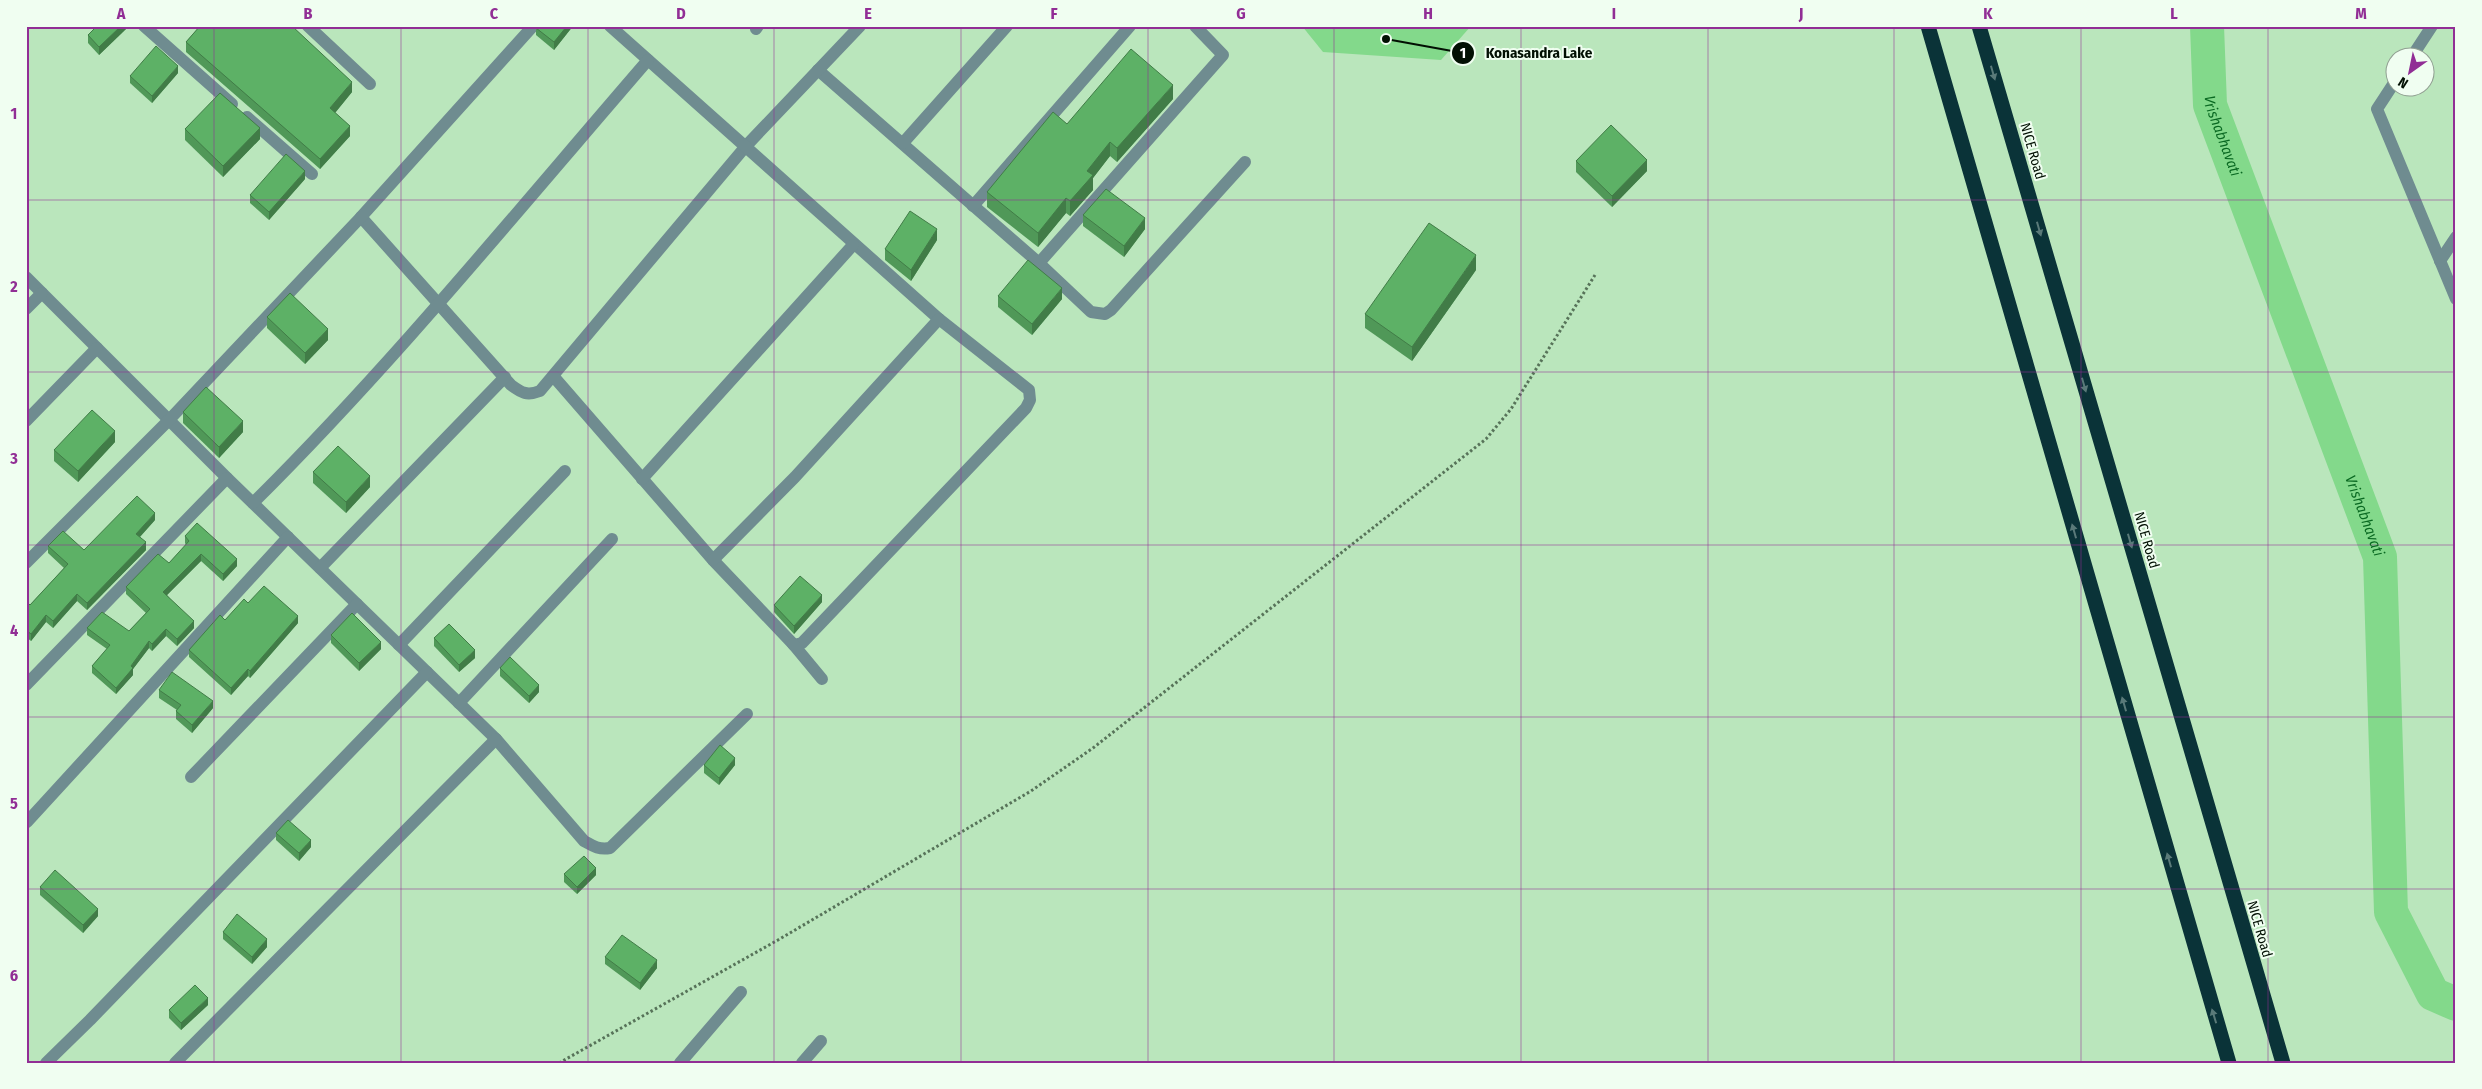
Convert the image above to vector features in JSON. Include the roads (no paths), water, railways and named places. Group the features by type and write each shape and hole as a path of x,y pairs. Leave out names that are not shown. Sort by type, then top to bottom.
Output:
{"highway":[{"path":"1928,26 2229,1063"},
{"name":"NICE Road","path":"1979,26 2283,1063"}],"street":[{"path":"144,26 312,174"},
{"path":"308,26 370,84"},
{"path":"26,563 169,420 362,217 533,26"},
{"path":"610,26 939,319 1029,390 1030,400 1026,408 802,643 792,644"},
{"path":"362,217 437,304 505,377 522,393 530,394 540,391 554,377 746,146 860,26"},
{"path":"903,143 1006,26"},
{"path":"973,206 1130,26"},
{"path":"1040,263 1223,55 1195,26"},
{"path":"2418,48 2432,26"},
{"path":"253,503 297,460 437,304 648,60"},
{"path":"818,70 1040,263 1091,312 1105,314 1245,162"},
{"path":"2384,98 2377,109 2456,299"},
{"path":"2440,261 2456,237"},
{"path":"642,479 853,244"},
{"path":"26,277 253,503 496,739 584,840 602,849 610,848 747,714"},
{"path":"26,309 42,293"},
{"path":"712,560 795,477 939,319"},
{"path":"26,421 97,348"},
{"path":"320,568 505,377"},
{"path":"554,377 712,560 792,644 822,679"},
{"path":"399,645 565,471"},
{"path":"26,685 228,478"},
{"path":"26,822 288,537"},
{"path":"458,703 612,539"},
{"path":"191,777 357,604"},
{"path":"46,1063 90,1020 427,672"},
{"path":"175,1063 496,739"},
{"path":"680,1063 741,992"},
{"path":"802,1063 821,1041"}],"waterway":[{"name":"Vrishabhavati","path":"2207,26 2210,105 2380,557 2391,912 2433,994 2456,1004"}],"place":[{"name":"Konasandra Lake","path":"1386,39"}]}
